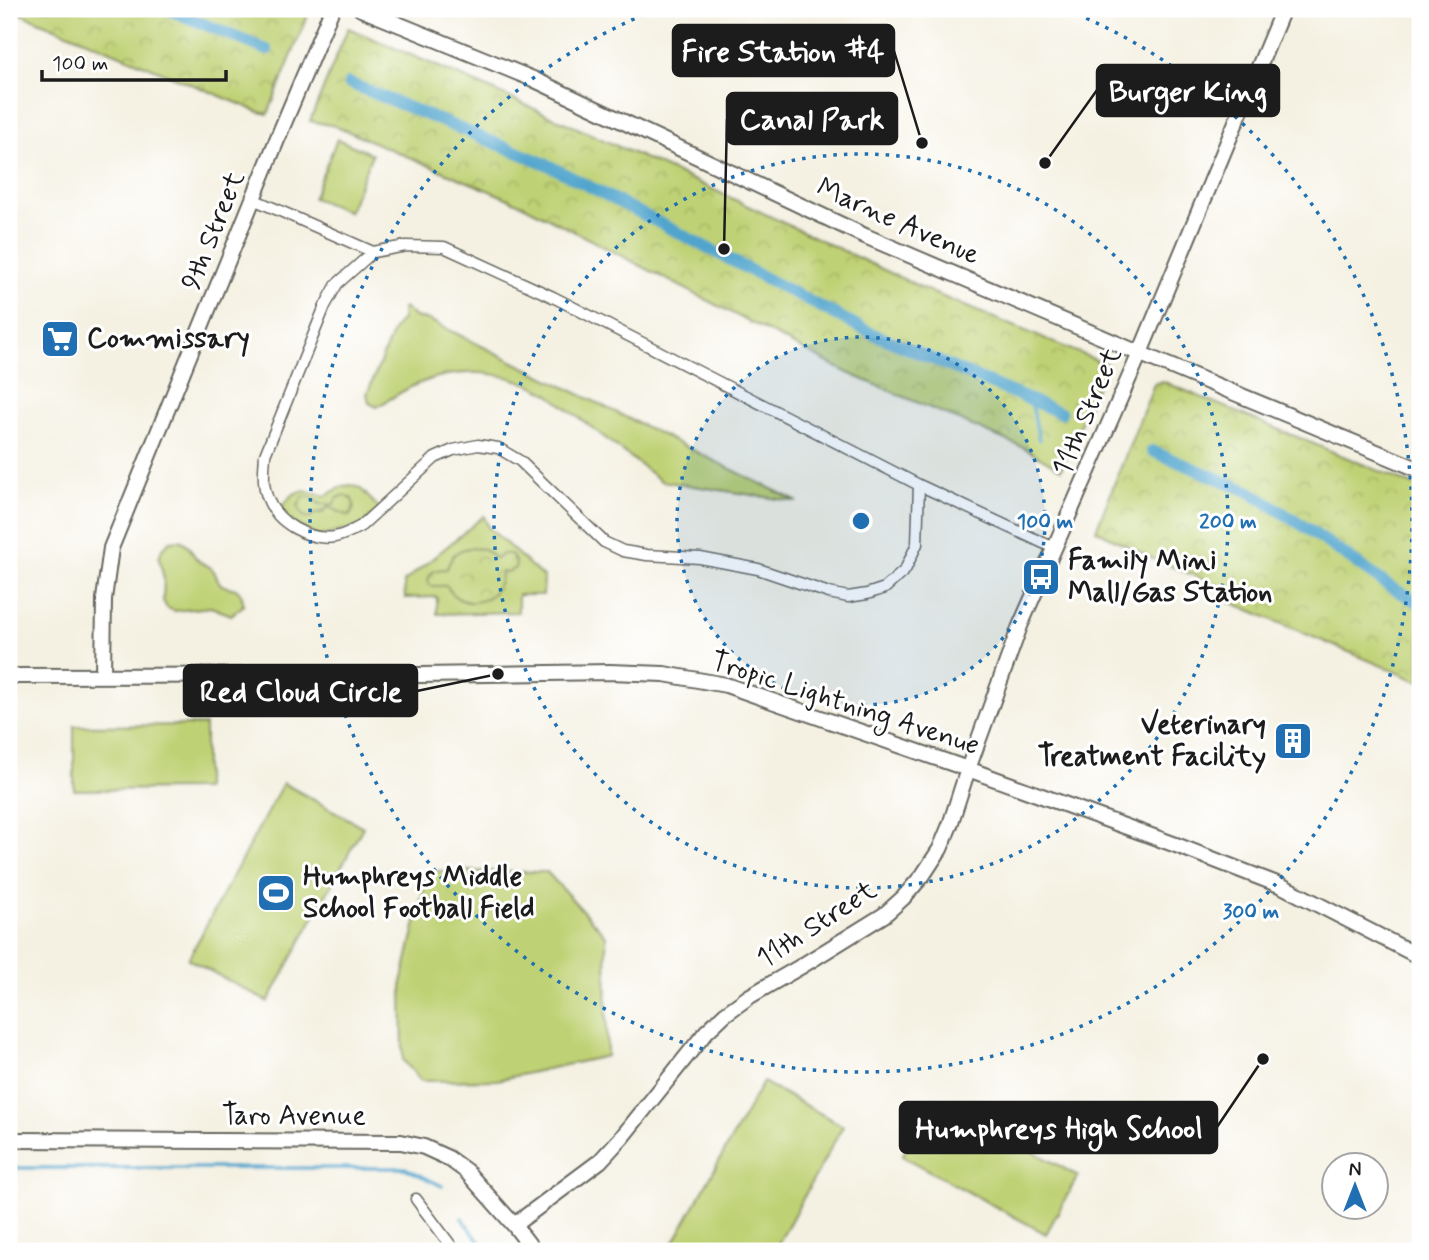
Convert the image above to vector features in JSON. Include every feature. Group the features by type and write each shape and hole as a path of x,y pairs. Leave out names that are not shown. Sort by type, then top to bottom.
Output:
{"street":[{"name":"9th Street","path":"103,675 104,599 111,548 332,9"},
{"name":"Marne Avenue","path":"361,9 533,79 865,236 1420,470"},
{"name":"11th Street","path":"514,1225 600,1161 706,1032 726,1014 750,996 884,915 923,875 940,849 1020,626 1140,353 1283,9"},
{"path":"253,199 373,251 406,246 444,247 553,297 919,485 1054,548"},
{"path":"373,251 337,284 325,306 265,455 263,479 267,498 276,514 288,525 318,537 348,533 380,509 435,458 478,444 498,448 520,461 604,541 623,551 700,558 758,569 848,597 885,588 905,570 917,544 919,485"},
{"name":"Tropic Lightning Avenue","path":"9,676 610,672 664,674 726,685 968,769 1282,886 1420,957"},
{"name":"Taro Avenue","path":"9,1139 401,1142 424,1147 466,1171 534,1251"},
{"path":"416,1199 455,1251"}],"green space":[{"path":"9,9 302,9 309,12 268,114"},
{"path":"348,28 697,182 933,293 1106,364 1061,469 1022,447 848,373 523,205 335,126 310,121"},
{"path":"337,139 372,154 349,212 313,198"},
{"path":"403,307 415,317 429,320 798,502 661,481 547,393 501,376 468,373 436,378 408,388 377,407 369,403 367,394 394,329 402,319"},
{"path":"1162,381 1420,488 1420,682 1223,599 1227,589 1149,557 1096,530 1154,384"},
{"path":"343,486 360,488 380,509 361,526 318,537 276,514 287,500 301,491 325,496"},
{"path":"344,495 351,498 354,504 349,516 327,508 309,518 301,514 298,506 303,497 312,498 319,504 334,504 336,499"},
{"path":"484,516 488,527 544,578 543,595 518,595 518,612 437,614 437,597 405,598 404,582"},
{"path":"180,540 199,561 212,569 220,583 238,590 243,606 231,615 211,607 175,611 167,608 163,601 164,579 159,558 162,549 170,541"},
{"path":"468,548 484,549 496,559 502,554 511,554 516,563 515,568 501,572 495,591 479,601 461,600 453,595 447,586 430,586 428,581 432,572 447,569 454,555"},
{"path":"205,725 205,789 74,790 74,726"},
{"name":"Humphreys Middle School Football Field","path":"283,783 363,827 268,1002 188,959"},
{"path":"428,871 547,872 606,936 607,1056 497,1080 421,1081 403,1060 402,982"},
{"path":"763,1082 843,1126 774,1251 669,1251"},
{"path":"935,1098 1078,1176 1046,1234 902,1156"}],"waterway":[{"path":"167,9 267,50"},
{"path":"349,83 546,164 871,333 1061,413"},
{"path":"1031,400 1039,440"},
{"path":"1152,451 1250,492 1392,588 1420,603"},
{"path":"9,1168 405,1168 442,1186"},
{"path":"462,1218 486,1251"}],"place":[{"name":"Fire Station #4","path":"922,143"},
{"name":"Burger King","path":"1045,163"},
{"name":"Canal Park","path":"724,249"},
{"name":"Commissary","path":"60,339"},
{"name":"Family Mini Mall/Gas Station","path":"1041,577"},
{"name":"Red Cloud Circle","path":"498,674"},
{"name":"Veterinary Treatment Facility","path":"1293,741"},
{"name":"Humphreys Middle School Football Field","path":"276,893"},
{"name":"Humphreys High School","path":"1263,1059"}]}
